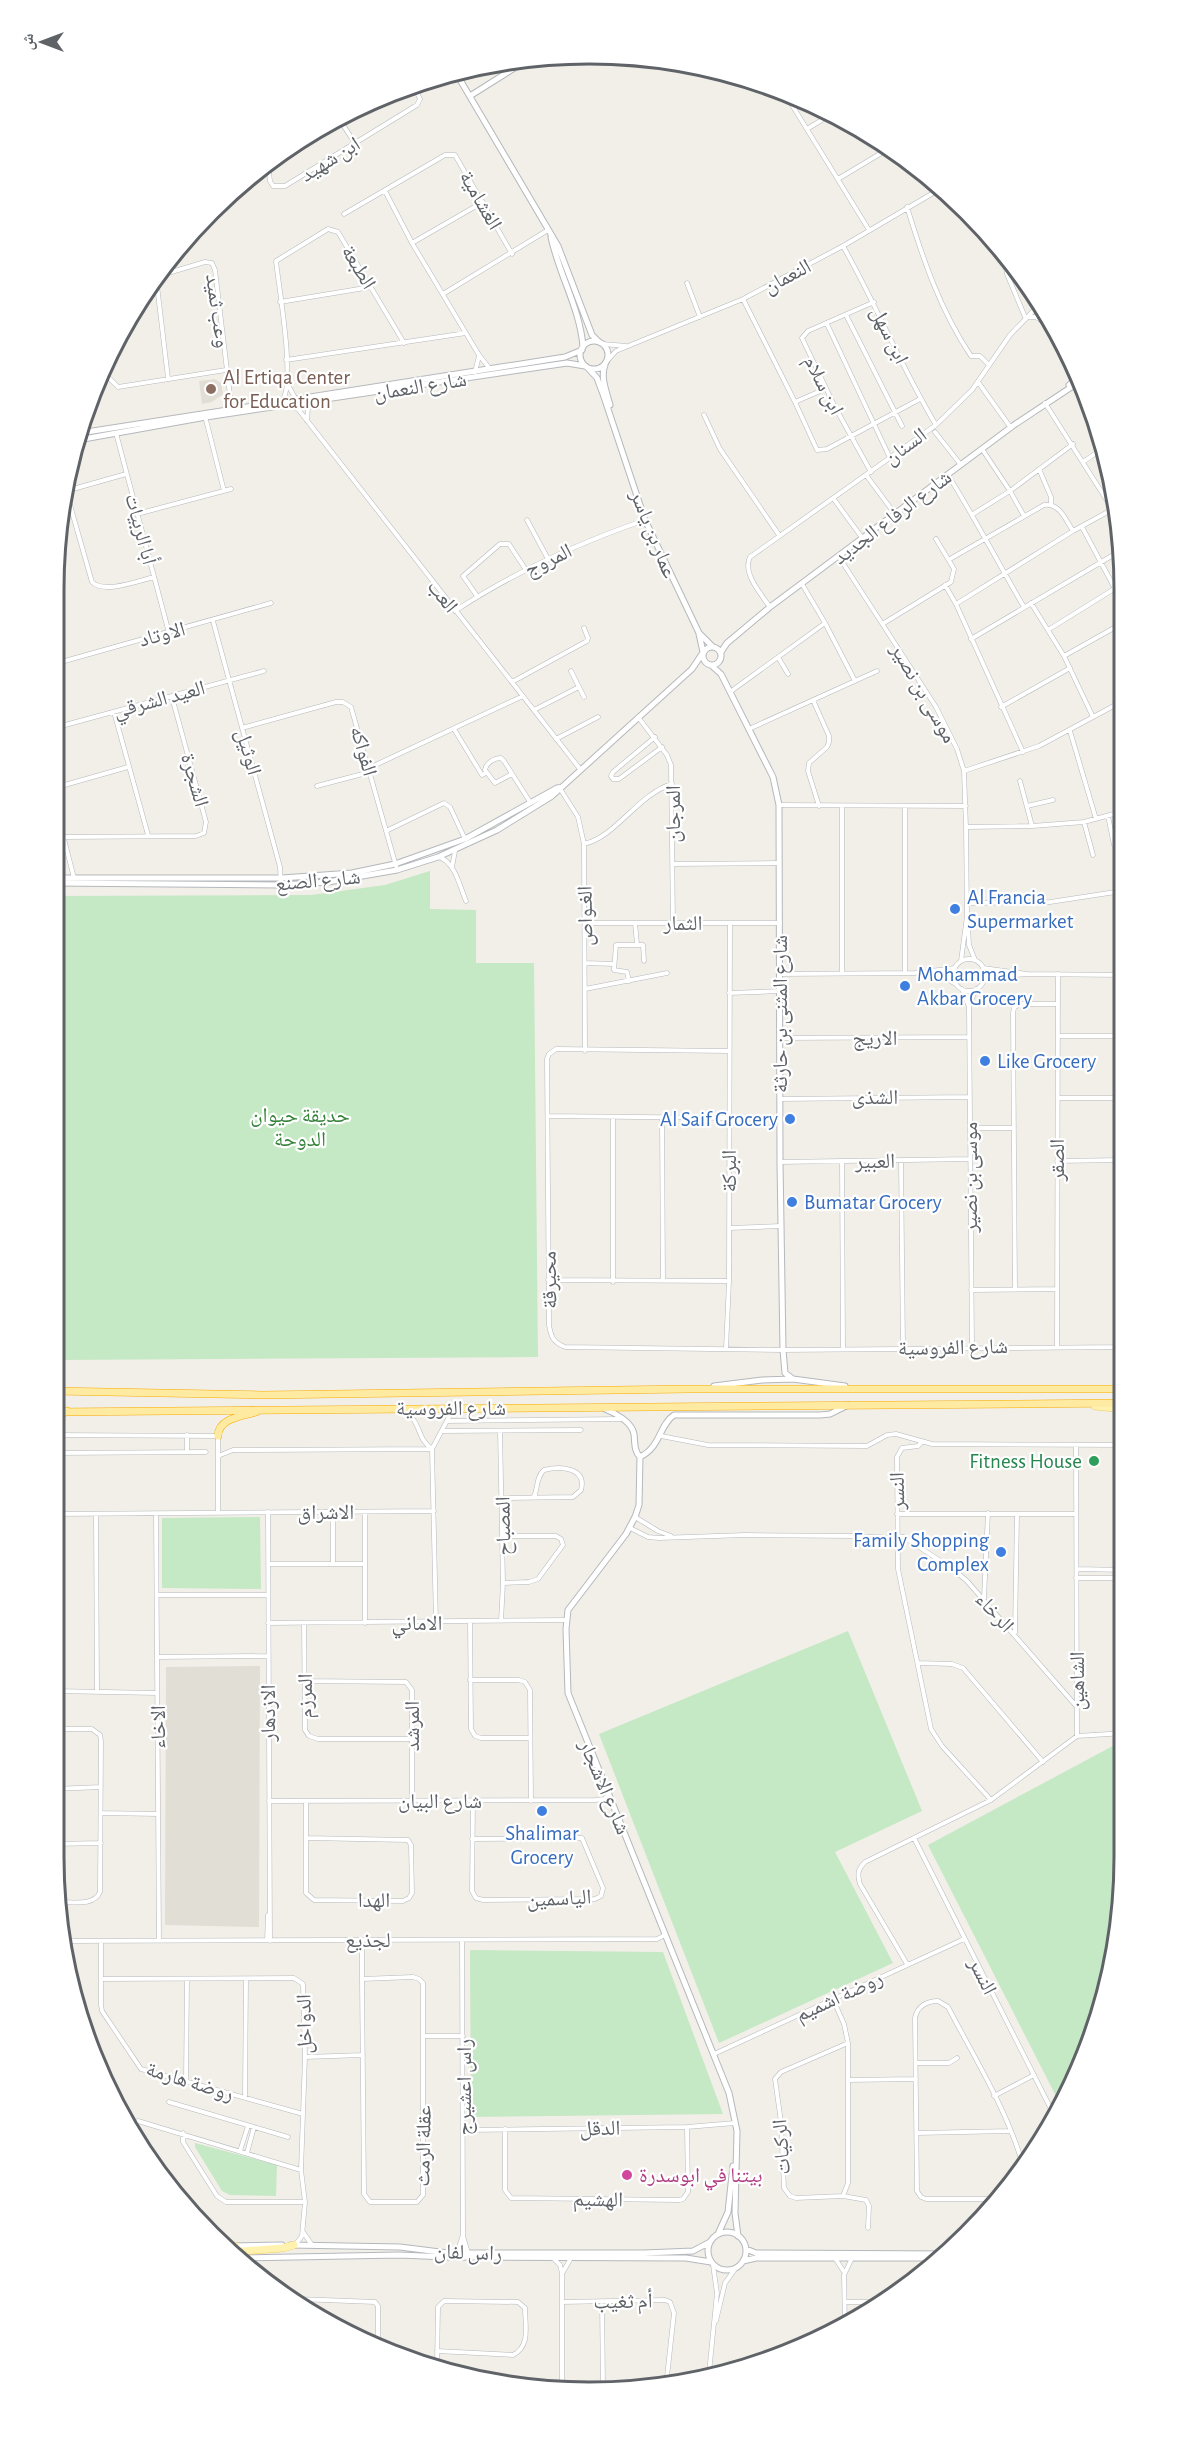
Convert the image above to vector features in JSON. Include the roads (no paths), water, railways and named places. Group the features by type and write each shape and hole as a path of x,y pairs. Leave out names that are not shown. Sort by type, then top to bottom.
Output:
{"highway":[{"name":"شارع الفروسية","path":"64,1391 263,1395 688,1389 897,1391 1114,1389"},
{"name":"شارع الفروسية","path":"67,1412 1078,1403 1114,1407"},
{"path":"218,1433 222,1424 265,1409"}],"main road":[{"path":"242,2251 294,2245"}],"street":[{"path":"470,96 510,71"},
{"path":"461,81 558,246 592,335 608,351 607,362 600,368 587,367 581,358 582,348 577,311 549,233"},
{"name":"ابن شهيد","path":"269,174 273,186 285,186 417,105 420,99 417,93"},
{"path":"792,105 869,230"},
{"path":"807,129 823,119"},
{"path":"344,126 355,143"},
{"path":"838,179 881,153"},
{"name":"الغشامية","path":"344,214 445,155 451,154 454,155 483,202 512,254"},
{"path":"385,192 442,294 491,372"},
{"name":"النعمان","path":"607,362 616,351 743,299 843,246 933,193"},
{"path":"412,243 483,202"},
{"path":"907,207 925,265 952,324 971,356 980,356 989,365"},
{"name":"الطبعة","path":"285,403 286,360 276,261 328,229 338,232 404,343"},
{"name":"الغشامية","path":"442,294 549,233"},
{"name":"ابن سهل","path":"843,246 874,302 920,399 936,425"},
{"name":"وعب ثميد","path":"171,273 205,262 212,263 215,270 231,411"},
{"path":"1006,271 1026,317 1039,319"},
{"path":"687,283 700,317"},
{"path":"280,302 371,287"},
{"path":"158,290 168,378"},
{"path":"743,299 817,450 827,449 920,399"},
{"name":"ابن سلام","path":"871,472 825,389 802,338 808,331 874,302"},
{"name":"السنان","path":"770,608 750,574 748,562 750,557 936,425 978,382 1033,310"},
{"path":"846,315 903,426"},
{"path":"826,324 890,458"},
{"path":"286,360 466,333"},
{"path":"582,348 590,342 601,343"},
{"name":"النعمان","path":"601,343 627,346"},
{"name":"شارع النعمان","path":"491,372 565,357 582,348"},
{"path":"475,374 479,355"},
{"name":"عمار بن ياسر","path":"607,362 603,370 604,378 616,433"},
{"name":"شارع النعمان","path":"285,403 295,398 491,372 567,363 587,367"},
{"name":"عمار بن ياسر","path":"587,367 597,378 645,520 699,633 703,653"},
{"path":"109,378 118,387 226,370"},
{"name":"شارع النعمان","path":"89,432 285,403 316,401 475,374"},
{"name":"الطبعة","path":"286,379 295,398"},
{"path":"978,382 1011,428"},
{"name":"شارع الرفاع الجديد","path":"1059,395 1072,383"},
{"name":"شارع الرفاع الجديد","path":"721,658 721,652 727,643 770,608 982,449 1045,403 1073,386"},
{"path":"795,402 825,389"},
{"path":"307,422 308,408 316,401"},
{"name":"العب","path":"285,403 295,407 580,769"},
{"path":"1045,403 1106,498"},
{"path":"204,415 224,491"},
{"path":"704,415 720,448 779,535"},
{"name":"شارع النعمان","path":"87,438 115,429"},
{"name":"أبا الربيات","path":"115,429 169,633"},
{"path":"935,432 961,465"},
{"path":"973,514 1010,491 1073,444"},
{"path":"982,449 1010,491 1023,516"},
{"path":"1083,462 1097,453"},
{"path":"1039,469 1051,497 1051,504"},
{"path":"75,488 126,474"},
{"path":"866,475 896,515"},
{"path":"948,475 973,514 984,538 1024,607"},
{"path":"137,514 231,489"},
{"path":"833,498 863,539"},
{"path":"950,559 1039,506 1051,504 1060,510 1073,531"},
{"path":"71,511 95,586 104,588 154,577"},
{"path":"956,604 1073,531 1108,512"},
{"path":"527,520 548,559"},
{"name":"المروج","path":"455,610 548,559 601,535 645,520"},
{"path":"1082,527 1114,589"},
{"path":"884,624 951,582 954,569 936,539"},
{"path":"477,596 464,576 500,544 509,544 526,570"},
{"path":"971,639 1113,556"},
{"name":"موسى بن نصير","path":"839,557 884,624 948,728 963,771 966,806 967,916 969,945 975,960"},
{"path":"802,584 855,681"},
{"path":"945,585 956,604 1023,752"},
{"path":"1048,630 1114,589"},
{"name":"الاوتاد","path":"64,661 271,603"},
{"path":"1031,603 1064,656 1094,717"},
{"name":"الوثيل","path":"213,621 281,881"},
{"path":"730,692 825,623"},
{"path":"512,682 587,641 584,628"},
{"path":"1064,656 1114,628"},
{"name":"عمار بن ياسر","path":"699,633 714,647"},
{"name":"شارع الرفاع الجديد","path":"714,647 727,643"},
{"path":"708,647 714,647 719,651 721,658 717,664 710,666 703,660 703,653 708,647"},
{"name":"شارع الصنع","path":"64,882 328,882 396,867 455,850 522,815 552,796 559,787 692,669 703,653"},
{"path":"778,657 788,674"},
{"name":"شارع المثنى بن حارثة","path":"721,658 721,674 774,777 779,806 780,1162 784,1367"},
{"name":"شارع الصنع","path":"692,669 710,666"},
{"name":"شارع المثنى بن حارثة","path":"710,666 721,674"},
{"path":"1001,707 1070,668"},
{"name":"العيد الشرقي","path":"64,725 264,671"},
{"path":"571,671 584,697"},
{"path":"748,729 877,671"},
{"path":"534,710 579,687"},
{"path":"317,786 369,770 523,696"},
{"name":"الشجرة","path":"64,837 196,836 204,832 206,822 172,697"},
{"path":"813,700 830,736 827,747 809,763 808,771 819,806"},
{"name":"الفواكه","path":"242,728 336,702 343,702 352,710 396,867"},
{"path":"963,771 1023,752 1070,731 1114,706"},
{"path":"114,712 148,836"},
{"path":"556,739 598,717"},
{"name":"المرجان","path":"638,717 662,747 671,765 673,923"},
{"path":"454,728 482,775 486,773"},
{"path":"1070,731 1096,819"},
{"path":"655,737 613,772 611,776 613,779 619,779 662,747"},
{"path":"512,774 495,783 486,773 485,766 497,758 504,761 530,802"},
{"path":"64,785 129,767"},
{"path":"1020,781 1032,826"},
{"path":"584,844 598,838 657,789 672,784"},
{"name":"شارع الصنع","path":"396,867 465,839 559,787"},
{"name":"الغـواص","path":"559,787 578,817 584,844 585,1051"},
{"path":"1027,806 1053,800"},
{"path":"386,831 444,803 450,807 465,839"},
{"path":"779,806 966,806"},
{"path":"905,806 905,973"},
{"path":"842,807 842,973"},
{"path":"966,827 1084,822 1114,814"},
{"path":"1108,816 1114,845"},
{"path":"1084,822 1093,855"},
{"path":"64,837 74,881"},
{"path":"452,867 455,850"},
{"path":"438,856 452,867 466,901"},
{"path":"673,864 780,863"},
{"name":"شارع الصنع","path":"64,880 74,881"},
{"path":"967,903 1050,902 1114,892"},
{"name":"موسى بن نصير","path":"961,961 967,916"},
{"name":"الثمار","path":"586,923 780,923"},
{"path":"635,923 636,944"},
{"name":"البركة","path":"726,1349 729,1281 730,923"},
{"path":"629,981 627,972 616,972 614,964 616,945 644,946 644,961"},
{"path":"956,984 953,976 955,968 961,961 975,960 983,968 1027,974"},
{"path":"585,963 614,964"},
{"path":"780,974 915,973 955,968"},
{"path":"983,968 984,980"},
{"path":"585,989 667,973"},
{"path":"915,973 941,977 963,989 976,989 984,980 995,977 1027,974 1114,975"},
{"name":"الصقر","path":"1057,1346 1058,974"},
{"name":"موسى بن نصير","path":"963,989 969,1007 972,1346"},
{"name":"موسى بن نصير","path":"969,1007 976,989"},
{"path":"729,993 780,991"},
{"path":"1015,1290 1014,1008 1019,1005 1058,1004"},
{"path":"1058,1036 1114,1036"},
{"name":"الاريج","path":"780,1038 969,1037"},
{"name":"محيرقة","path":"585,1051 556,1049 549,1053 547,1059 550,1336 556,1344 565,1347 726,1349"},
{"path":"585,1051 729,1051"},
{"name":"الشذى","path":"780,1099 970,1097"},
{"path":"1058,1098 1114,1098"},
{"path":"548,1116 729,1118"},
{"path":"613,1118 613,1282"},
{"path":"662,1118 663,1281"},
{"path":"970,1128 1014,1128"},
{"name":"العبير","path":"780,1162 970,1158"},
{"path":"901,1160 903,1348"},
{"path":"1057,1161 1114,1160"},
{"path":"842,1161 843,1348"},
{"path":"729,1228 781,1226"},
{"path":"548,1280 729,1281"},
{"path":"971,1290 1057,1289"},
{"name":"شارع الفروسية","path":"726,1349 1114,1347"},
{"path":"784,1367 786,1375 793,1379"},
{"path":"770,1379 779,1377 784,1367"},
{"name":"شارع الفروسية","path":"688,1389 770,1379 793,1379 897,1391"},
{"name":"شارع الفروسية","path":"661,1437 669,1419 680,1415 820,1415 830,1414 848,1406"},
{"path":"600,1407 622,1419"},
{"path":"397,1408 414,1419 425,1443 432,1449"},
{"path":"436,1622 432,1449 456,1408"},
{"path":"447,1421 622,1419"},
{"name":"شارع الاشجار","path":"622,1419 633,1430 640,1457 639,1505 630,1528 568,1610 566,1672 569,1700 729,2093 735,2123 738,2235"},
{"path":"442,1431 580,1431"},
{"name":"المصباح","path":"500,1431 503,1583 501,1621"},
{"path":"64,1435 218,1433 218,1512"},
{"path":"640,1457 652,1449 661,1437 708,1445 864,1446 873,1444 887,1435 896,1434 937,1445 1114,1445"},
{"path":"186,1452 187,1435"},
{"name":"النسر","path":"922,1442 918,1446 902,1448 898,1454 898,1574 931,1729 942,1746 991,1800"},
{"name":"الشاهين","path":"1076,1445 1077,1736 1114,1734"},
{"name":"شارع الفروسية","path":"218,1456 233,1450 432,1449"},
{"path":"64,1453 206,1452"},
{"path":"502,1498 543,1497 576,1495 582,1486 580,1475 571,1469 547,1469 539,1476 538,1488 534,1497"},
{"path":"538,1488 543,1497"},
{"name":"الاشراق","path":"64,1514 434,1511"},
{"name":"الازدهار","path":"268,1512 269,1941"},
{"path":"333,1512 333,1564"},
{"path":"365,1512 365,1623"},
{"name":"الاخاء","path":"156,1513 159,1941"},
{"path":"96,1514 97,1691"},
{"path":"897,1514 1076,1514"},
{"path":"984,1598 988,1514"},
{"path":"1015,1634 1017,1514"},
{"name":"الرخاء","path":"635,1517 658,1532 675,1536"},
{"name":"الرخاء","path":"630,1528 648,1537 905,1538 954,1570 984,1598 1077,1707"},
{"path":"502,1536 556,1536 561,1539 563,1545 538,1579 529,1582 503,1583"},
{"path":"268,1564 365,1564"},
{"path":"1076,1569 1114,1570"},
{"path":"1076,1578 1114,1578"},
{"path":"157,1596 268,1595"},
{"name":"الاماني","path":"268,1623 566,1620"},
{"path":"470,1622 471,1729 475,1736 481,1738 530,1738"},
{"name":"المرزم","path":"304,1623 305,1730 309,1737 318,1739 412,1739"},
{"path":"157,1657 268,1656"},
{"path":"918,1663 952,1664 963,1668 1043,1762"},
{"path":"470,1680 519,1680 525,1682 530,1690 531,1801"},
{"name":"المرشد","path":"305,1682 406,1682 412,1690 412,1801"},
{"path":"64,1691 158,1693"},
{"path":"64,1729 92,1729 100,1735 101,1787 100,1892 98,1897 90,1902 67,1902"},
{"path":"907,1964 860,1884 858,1872 865,1862 991,1800 1077,1736"},
{"path":"64,1789 101,1787"},
{"name":"شارع البيان","path":"268,1801 595,1800 604,1799 609,1795"},
{"name":"الياسمين","path":"472,1839 582,1838 603,1892 595,1899 483,1900 476,1898 472,1891 472,1839 473,1801"},
{"name":"الهدا","path":"306,1802 306,1838 306,1893 314,1900 403,1900 409,1898 412,1893 411,1845 405,1839 306,1838"},
{"path":"101,1813 158,1814"},
{"name":"النسر","path":"914,1838 1050,2108"},
{"path":"64,1844 101,1843"},
{"name":"لجذيع","path":"72,1941 657,1939 666,1934"},
{"name":"روضة اشميم","path":"714,2054 964,1939"},
{"name":"راس اعشيرج","path":"462,1940 463,2235 468,2253"},
{"name":"روضة هارمة","path":"101,1941 102,2011 136,2065 141,2069 303,2114"},
{"name":"عقلة الرمث","path":"362,1941 362,1979 364,2194 370,2202 417,2202 423,2195 423,1983 412,1977 362,1979"},
{"path":"245,2098 246,1978"},
{"name":"الدواخل","path":"101,1979 294,1978 303,1984 305,2057 301,2170 305,2202 303,2231 300,2241 294,2245"},
{"path":"186,2081 187,1979"},
{"path":"833,1999 844,2024 848,2043 848,2183 843,2196 868,2202 868,2228"},
{"path":"988,2199 921,2197 916,2191 916,2013 927,2003 933,2001 948,2007 1011,2131 1020,2157"},
{"path":"423,2036 463,2036"},
{"name":"الركيات","path":"843,2196 796,2198 786,2193 781,2122 774,2083 781,2072 848,2043"},
{"path":"305,2057 363,2055"},
{"path":"916,2063 949,2063 957,2058"},
{"path":"994,2096 1034,2075"},
{"path":"848,2080 916,2079"},
{"path":"169,2102 288,2137"},
{"path":"138,2121 301,2170"},
{"name":"شارع الاشجار","path":"718,2234 726,2219 730,2202 735,2123"},
{"name":"الدقل","path":"464,2130 687,2127 735,2123"},
{"path":"240,2151 248,2125"},
{"path":"247,2153 254,2127"},
{"name":"الهشيم","path":"504,2129 505,2190 512,2198 680,2200 688,2192 687,2127"},
{"path":"917,2133 1011,2131"},
{"path":"183,2133 183,2142 217,2196 222,2200 226,2202 305,2202"},
{"path":"303,2231 308,2242 315,2246"},
{"path":"711,2368 717,2289 708,2254 710,2242 718,2234 726,2232 738,2235 746,2249 756,2253 934,2254"},
{"name":"راس اعشيرج","path":"457,2253 463,2235"},
{"name":"راس لفان","path":"236,2246 400,2247 457,2253 667,2253 693,2251 710,2242"},
{"path":"715,2325 721,2309 725,2283 743,2261 746,2249"},
{"name":"راس لفان","path":"250,2258 399,2254 447,2257 686,2258 712,2263"},
{"path":"552,2258 560,2265 562,2273 562,2381"},
{"path":"562,2273 571,2258"},
{"path":"743,2261 756,2258 929,2258"},
{"path":"834,2258 841,2265 844,2275 845,2316"},
{"path":"844,2275 852,2258"},
{"path":"712,2263 723,2270 735,2269"},
{"path":"308,2300 375,2302 378,2306 378,2338"},
{"name":"أم ثغيب","path":"562,2302 665,2300 672,2306 674,2313 667,2376"},
{"path":"437,2351 513,2355 519,2352 525,2344 525,2308 518,2302 444,2301 438,2307 437,2351 437,2360"},
{"path":"602,2301 603,2382"},
{"path":"845,2302 867,2303"}],"place":[{"name":"Al Ertiqa Center for Education","path":"211,389"},
{"name":"Al Francia Supermarket","path":"955,909"},
{"name":"Mohammad Akbar Grocery","path":"905,986"},
{"name":"Like Grocery","path":"985,1061"},
{"name":"Al Saif Grocery","path":"790,1119"},
{"name":"Bumatar Grocery","path":"792,1202"},
{"name":"Fitness House","path":"1094,1461"},
{"name":"Family Shopping Complex","path":"1001,1552"},
{"name":"Shalimar Grocery","path":"542,1811"},
{"name":"بيتنا في ابوسدرة","path":"627,2175"}],"park label":[{"name":"حديقة حيوان الدوحة","path":"300,1127"}]}
